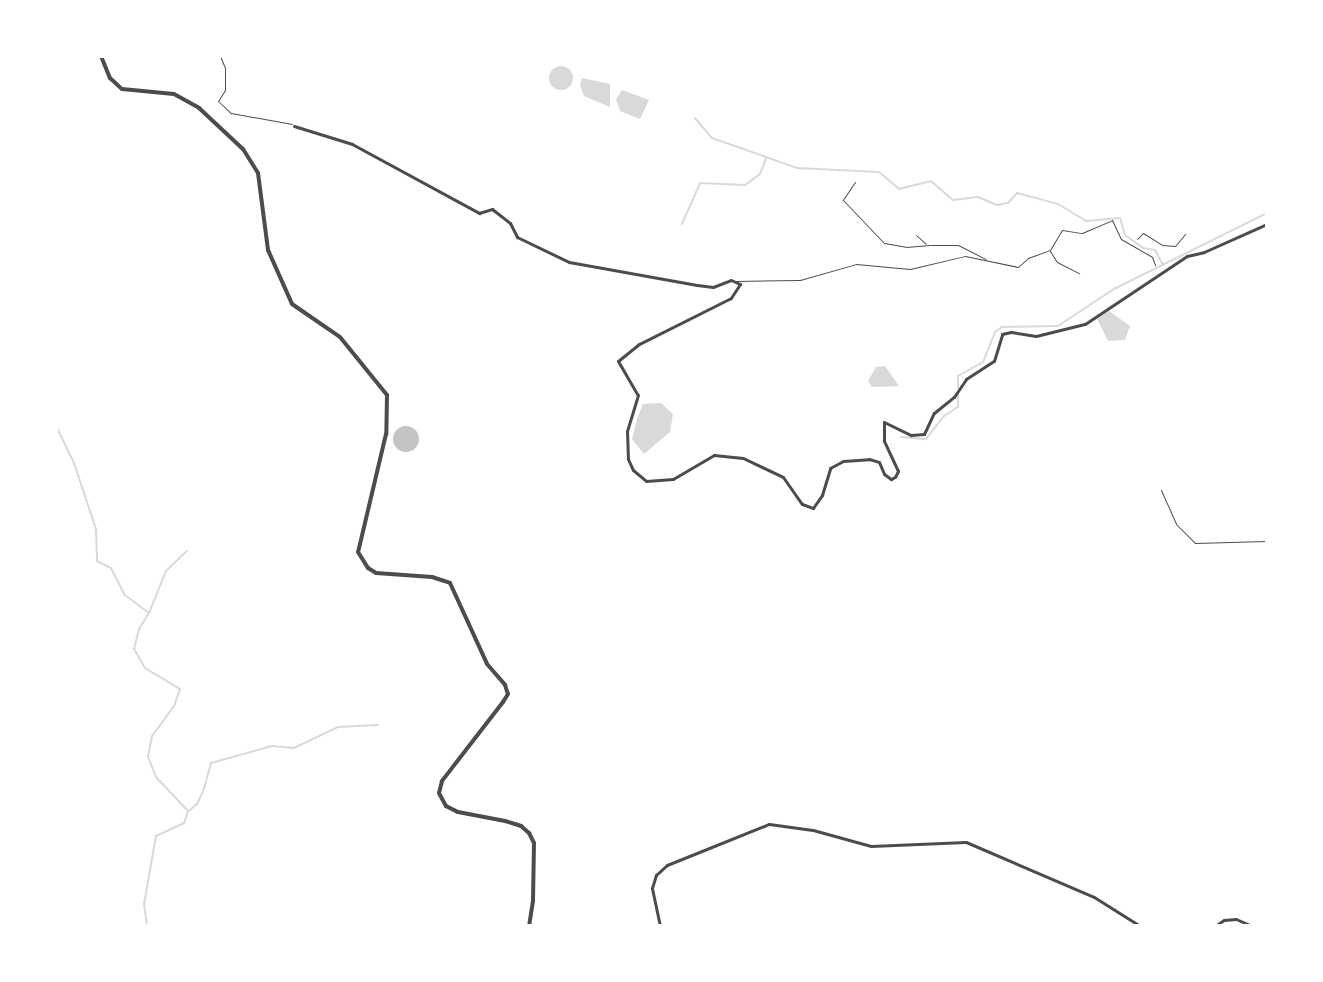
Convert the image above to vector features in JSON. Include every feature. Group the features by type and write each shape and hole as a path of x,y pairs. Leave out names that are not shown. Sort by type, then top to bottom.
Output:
{"street":[{"path":"101,56 110,78 122,89 174,94 199,108 243,149 258,173 268,250 292,304 340,337 387,395 386,434 358,552 368,568 376,573 432,577 450,583 487,664 505,685 508,694 442,781 439,793 446,806 458,812 505,821 521,826 529,833 534,843 533,901 529,926"},
{"path":"294,126 352,144 479,213 492,209 510,223 517,237 569,262 641,278 676,279 713,287 736,281 741,287 731,298 639,344 618,361 638,395 627,431 628,459 633,470 646,481 673,479 714,455 730,455 752,461 783,477 802,504 813,508 822,495 830,468 843,461 869,459 879,462 884,474 891,479 895,477 898,471 884,441 884,422 911,435 924,434 934,413 960,391 966,379 994,361 1002,334 1011,332 1036,336 1085,324 1187,256 1267,224"},
{"path":"660,926 652,888 656,875 667,865 769,824 813,830 871,846 966,842 1094,897 1140,926"},
{"path":"1215,926 1224,920 1236,919 1252,926"}],"lane":[{"path":"220,56 225,68 225,90 218,101 231,113 287,121 294,126"},
{"path":"855,182 843,200 884,243 906,247 958,245 988,260"},
{"path":"736,281 800,280 847,265 910,269 952,257 988,260 1018,267 1028,258 1050,250 1062,230 1082,233 1112,220 1121,239 1152,257 1155,265"},
{"path":"1137,239 1143,233 1162,245 1175,246 1185,234"},
{"path":"916,235 930,245"},
{"path":"1050,250 1057,262 1079,273"},
{"path":"1161,490 1176,524 1195,543 1267,541"}],"shaded area":[{"path":"561,66 572,73 573,78 566,89 561,90 550,83 549,78 556,67"},
{"path":"582,78 610,84 610,107 584,96 580,85"},
{"path":"622,90 649,100 640,119 620,111 616,99"},
{"path":"1109,311 1130,326 1125,340 1108,341 1097,319"},
{"path":"885,366 899,386 872,387 868,381 876,367"},
{"path":"661,403 673,414 670,432 644,454 632,439 637,419 643,404"}],"building":[{"path":"406,426 415,430 419,439 415,448 406,452 397,448 393,439 397,430"}],"waterway":[{"path":"695,118 712,138 797,168 879,172 899,189 931,181 953,200 978,197 997,205 1008,203 1017,193 1058,204 1086,221 1120,218 1125,235 1143,248 1155,250 1163,265"},
{"path":"682,224 700,183 745,185 760,174 766,158"},
{"path":"958,388 958,376 983,362 995,332 1002,327 1058,326 1114,289 1267,213"},
{"path":"901,437 926,439 944,416 958,407 958,395"},
{"path":"56,426 74,463 96,529 97,561 111,568 125,595 149,613 139,629 134,649 145,668 180,689 174,706 152,736 148,757 156,777 188,811 184,823 156,836 144,904 147,926"},
{"path":"149,613 166,571 187,551"},
{"path":"190,810 197,804 204,789 211,763 272,746 294,748 338,727 378,725"}]}
